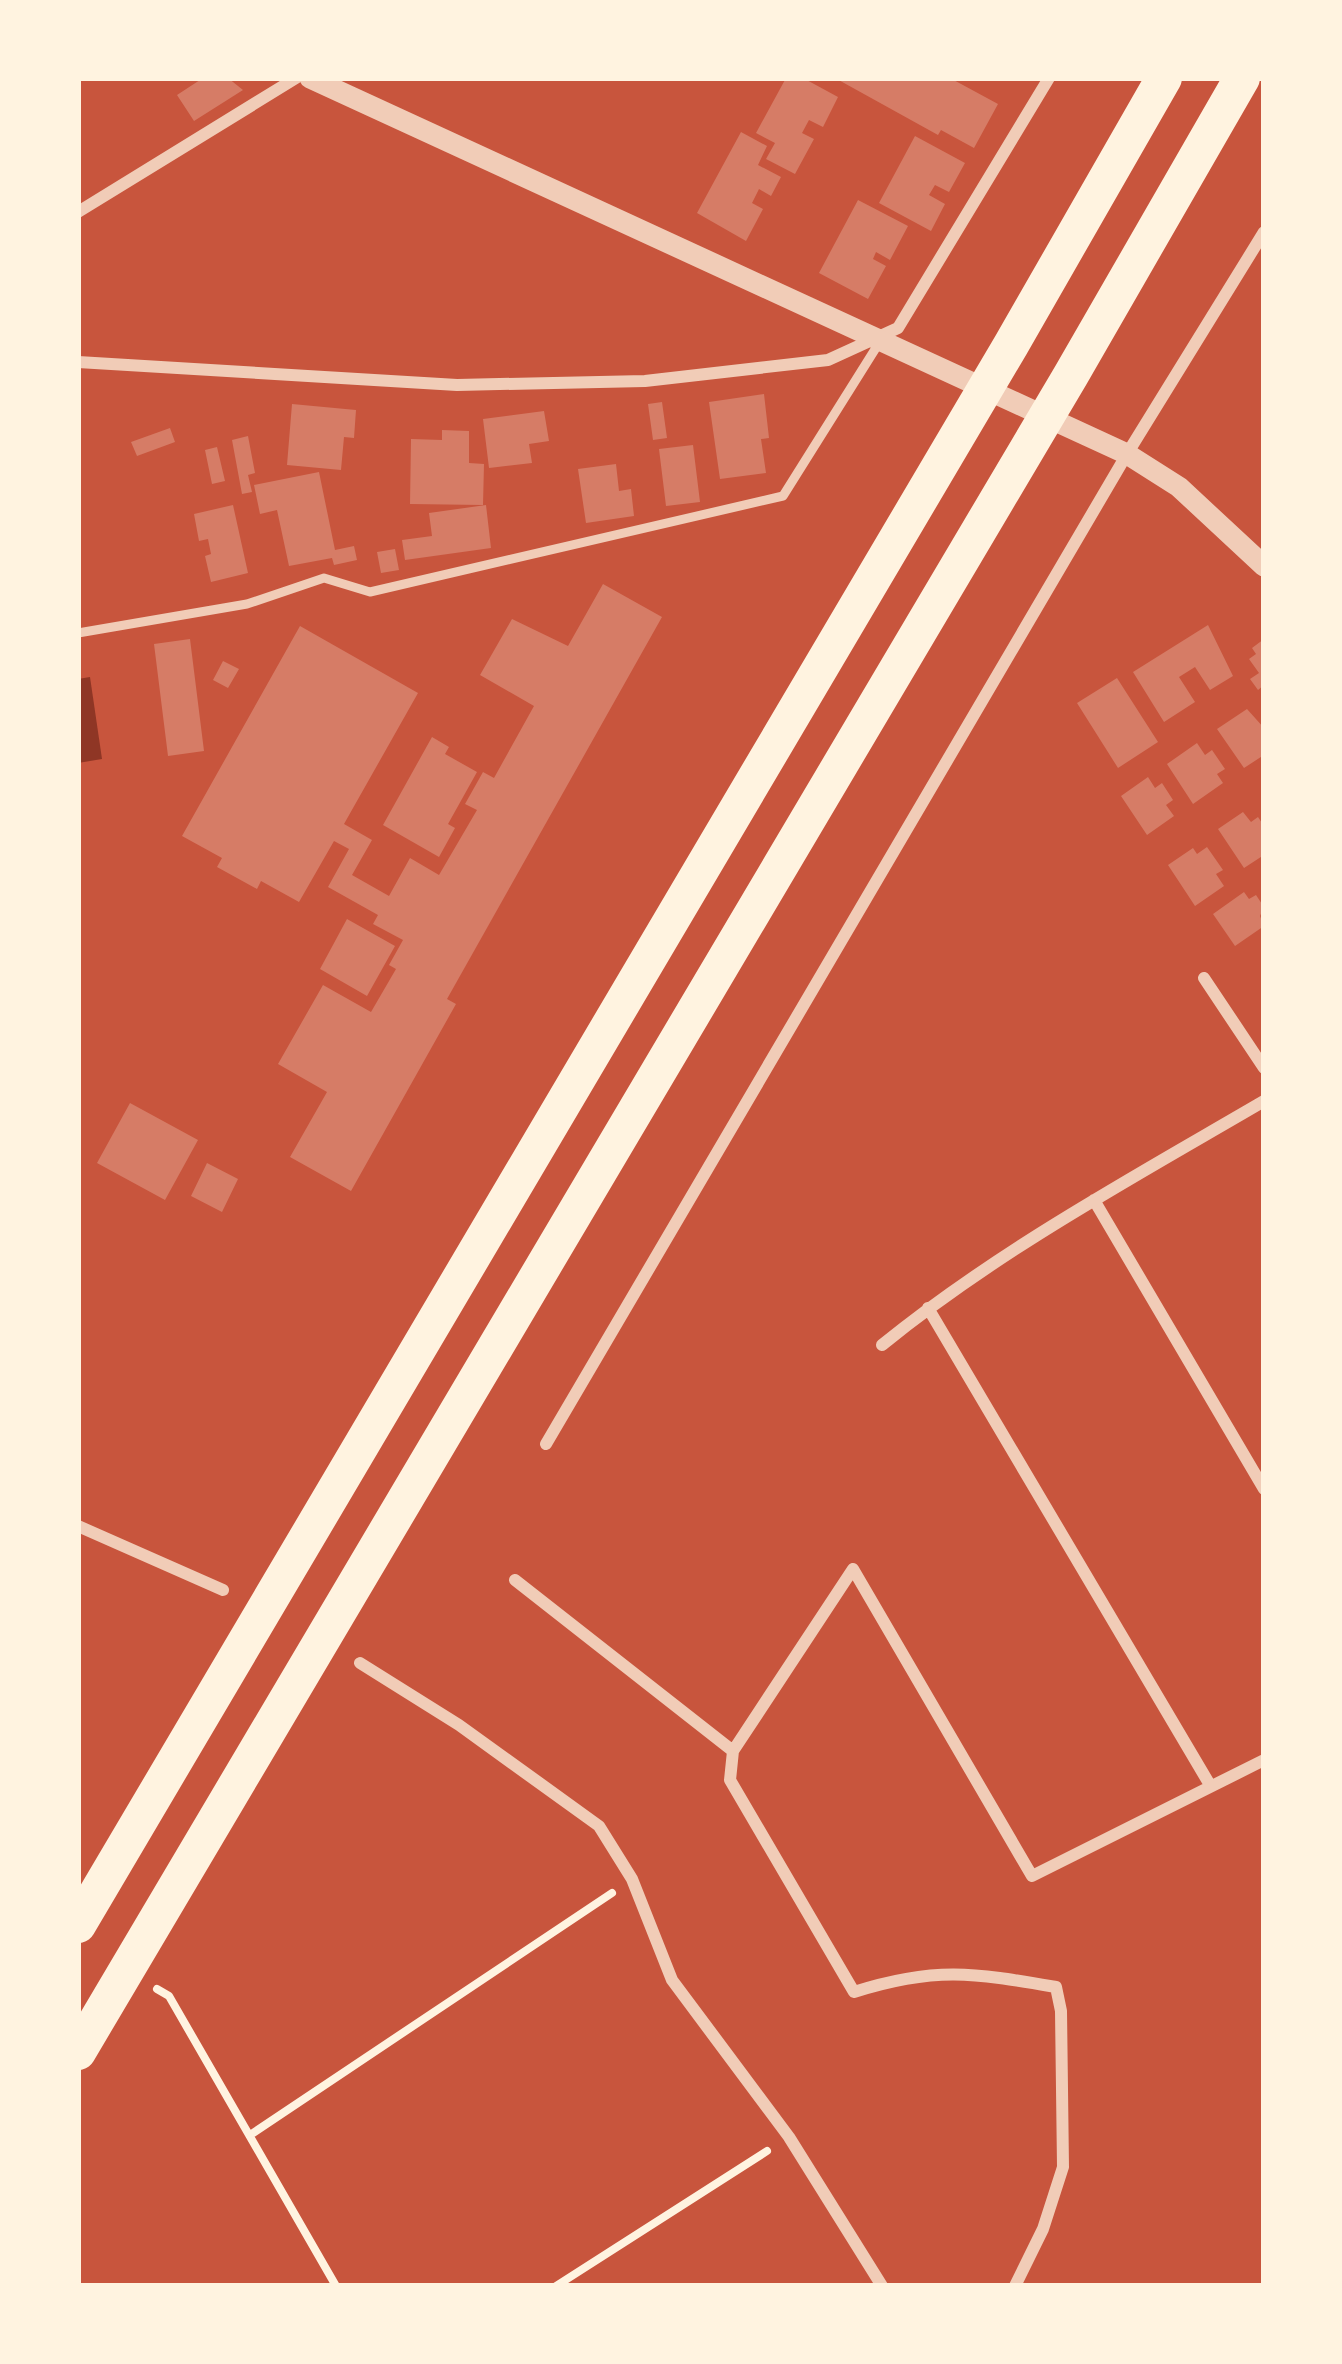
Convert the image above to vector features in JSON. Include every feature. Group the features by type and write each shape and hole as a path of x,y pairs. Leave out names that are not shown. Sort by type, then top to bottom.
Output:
{"highway":[{"path":"78,1925 1165,78"},
{"path":"78,2052 1242,78"}],"street":[{"path":"78,212 296,78"},
{"path":"310,78 1119,450 1179,487 1264,566"},
{"path":"78,362 457,385 645,381 821,361 898,328 1049,78"},
{"path":"546,1444 1119,450 1264,232"},
{"path":"1204,978 1264,1068"},
{"path":"882,1345 928,1308 1094,1199 1264,1101"},
{"path":"1094,1199 1264,1489"},
{"path":"928,1308 1210,1785"},
{"path":"78,1526 223,1591"},
{"path":"1015,2286 1043,2229 1063,2167 1062,2032 1056,1987 963,1972 897,1978 854,1992 730,1780 733,1751 853,1569 1032,1876 1264,1760"},
{"path":"515,1580 733,1751"},
{"path":"360,1663 459,1725 581,1811 607,1836 632,1880 672,1980 789,2137 882,2286"}],"lane":[{"path":"78,633 247,604 324,578 370,592 784,496 881,339"}],"path":[{"path":"250,2135 632,1880"},
{"path":"151,1985 170,1996 336,2286"},
{"path":"556,2286 789,2137"}],"shaded area":[{"path":"90,677 102,759 78,763 78,679"}],"building":[{"path":"203,78 228,78 243,90 194,121 177,95"},
{"path":"786,78 803,78 838,97 823,127 809,120 802,133 814,139 795,174 766,159 775,143 756,133"},
{"path":"835,78 950,78 998,104 974,148 941,130 938,135"},
{"path":"741,132 767,146 758,165 781,177 771,196 759,189 752,203 763,209 746,241 697,213"},
{"path":"915,136 965,163 949,192 935,185 929,195 945,204 931,231 879,203"},
{"path":"858,200 908,226 890,260 876,252 873,259 886,266 868,299 819,273"},
{"path":"764,394 769,438 761,439 766,473 720,479 709,402"},
{"path":"662,402 667,438 653,440 648,404"},
{"path":"292,404 356,410 354,438 344,437 341,470 287,465"},
{"path":"544,411 549,441 529,444 532,463 489,468 483,419"},
{"path":"170,428 175,442 137,456 131,442"},
{"path":"442,430 469,431 469,463 484,464 483,505 410,504 411,439 442,440"},
{"path":"248,436 255,473 248,475 252,492 242,494 232,440"},
{"path":"693,445 700,502 666,506 659,449"},
{"path":"217,447 225,481 212,484 205,450"},
{"path":"616,464 619,491 631,489 634,516 586,523 578,469"},
{"path":"319,472 335,550 354,546 357,560 334,565 332,558 289,566 277,510 260,514 254,485"},
{"path":"233,505 248,573 211,582 205,556 211,554 208,539 199,541 194,514"},
{"path":"486,505 491,548 405,560 402,540 432,536 429,513"},
{"path":"395,549 399,570 381,573 377,552"},
{"path":"603,584 662,617 447,999 456,1004 351,1191 290,1157 327,1092 278,1064 323,985 371,1012 396,969 389,965 403,940 373,924 378,915 328,887 349,849 334,841 299,902 261,881 257,889 217,867 222,858 182,836 300,626 418,693 344,824 372,840 352,875 389,896 410,858 439,875 477,810 465,804 483,772 494,778 534,706 480,675 512,619 568,646"},
{"path":"1208,625 1233,676 1210,690 1195,667 1179,677 1195,702 1164,722 1133,672"},
{"path":"190,639 204,751 168,756 154,644"},
{"path":"1264,639 1264,685 1258,690 1250,679 1259,673 1249,659 1256,654 1252,648"},
{"path":"223,661 239,669 228,688 213,680"},
{"path":"1117,678 1158,742 1118,768 1077,703"},
{"path":"1247,709 1264,728 1264,755 1244,768 1217,729"},
{"path":"432,737 449,747 445,754 477,772 448,824 455,828 439,857 383,825"},
{"path":"1197,743 1205,755 1212,750 1225,769 1217,774 1223,783 1193,804 1167,764"},
{"path":"1148,777 1155,788 1162,783 1173,800 1166,805 1174,816 1147,835 1121,796"},
{"path":"1243,812 1251,822 1258,817 1264,826 1264,855 1244,868 1218,829"},
{"path":"1207,847 1223,870 1216,874 1224,886 1195,906 1168,865 1193,848 1197,854"},
{"path":"1244,892 1249,899 1256,895 1264,907 1260,916 1264,926 1235,946 1213,914"},
{"path":"347,919 395,946 367,996 320,969"},
{"path":"130,1103 198,1140 165,1200 97,1163"},
{"path":"207,1163 238,1179 222,1212 191,1196"}]}
